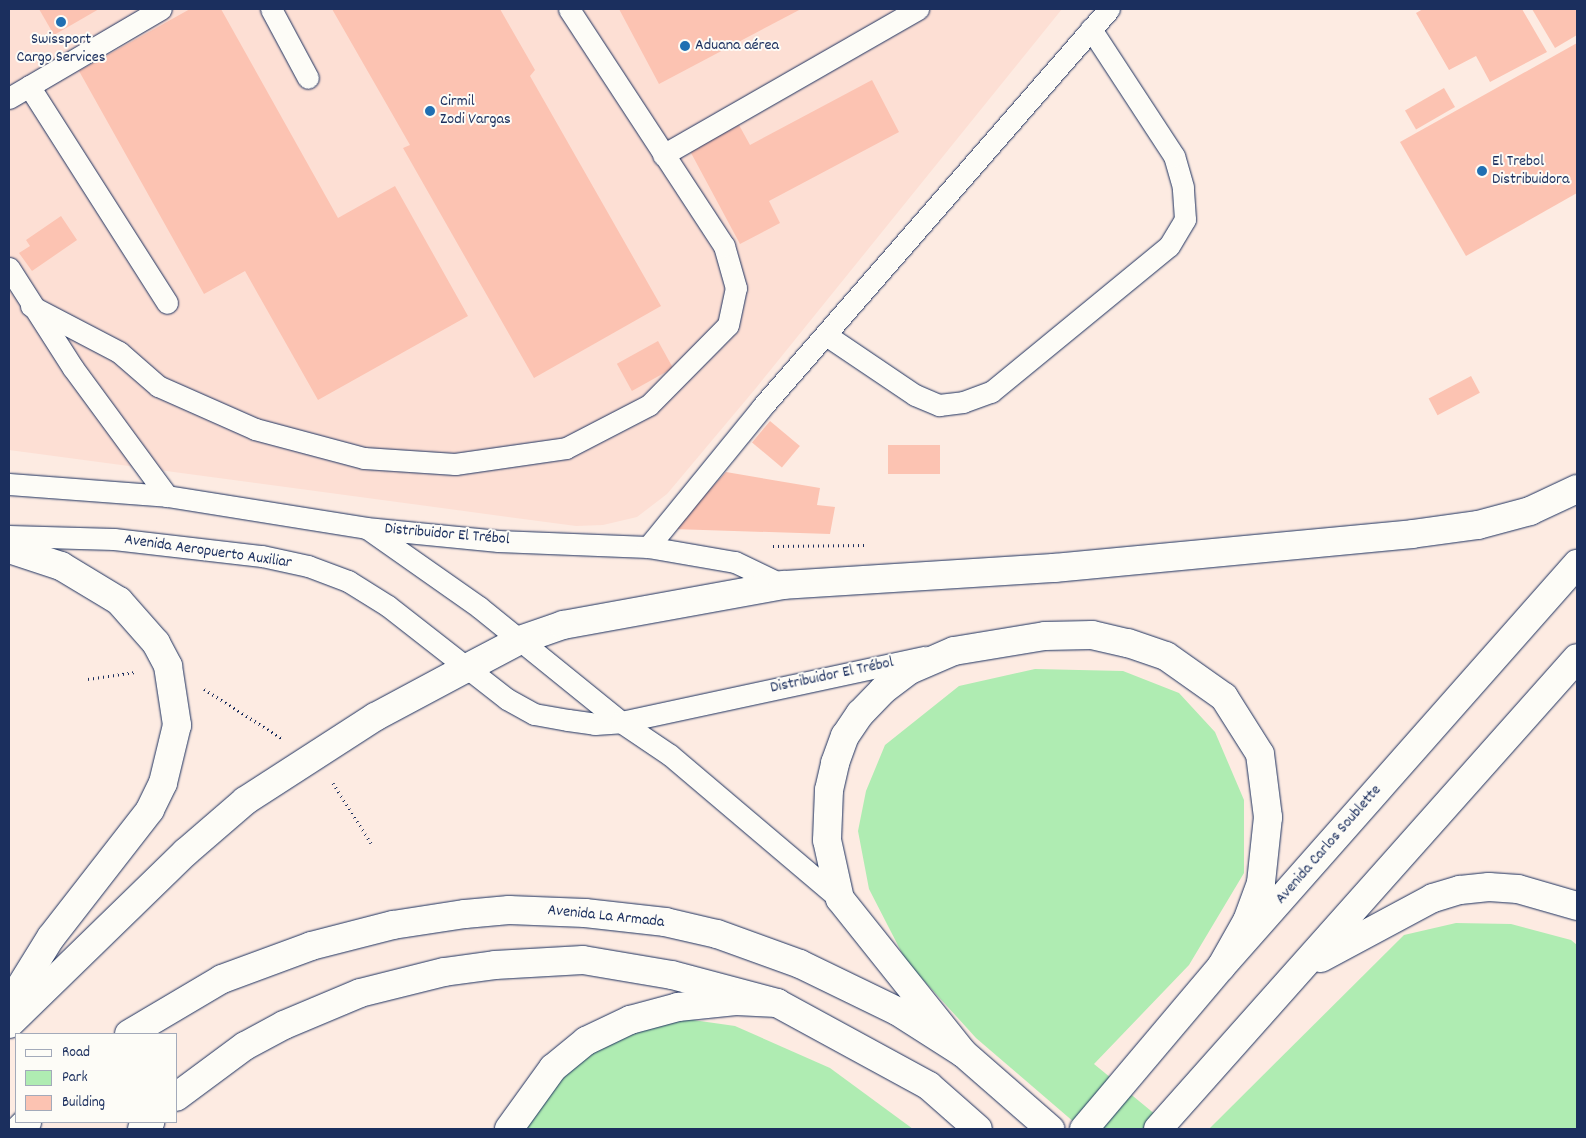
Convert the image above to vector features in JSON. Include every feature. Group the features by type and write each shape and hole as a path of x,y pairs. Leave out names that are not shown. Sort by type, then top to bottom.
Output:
{"main road":[{"path":"9,1024 186,852 245,801 306,759 375,717 520,640 563,625 604,616 783,585 1054,568 1478,526 1522,513 1577,489"},
{"path":"9,549 61,566 119,601 156,643 168,666 177,725 163,783 150,810 51,937 9,1005"},
{"name":"Avenida Carlos Soublette","path":"1084,1129 1221,968 1577,564"},
{"path":"963,1053 840,899 826,840 826,816 831,781 845,736 860,714 883,690 910,670 954,651 1045,636 1092,635 1128,643 1166,656 1224,697 1260,754 1268,817 1262,883 1247,921 1221,968"},
{"path":"1163,1124 1577,658"},
{"path":"1298,971 1426,902 1460,890 1489,887 1518,889 1577,906"},
{"name":"Avenida La Armada","path":"131,1033 222,980 311,946 393,925 483,913 548,911 666,922 758,948 897,1011 963,1053 1050,1129"},
{"path":"178,1095 215,1066 284,1024 360,993 444,972 495,964 583,960 672,974 777,1003 929,1086 978,1129"},
{"path":"509,1129 553,1068 595,1036 630,1020 678,1007 736,1001 777,1003"}],"lane":[{"path":"9,98 161,9"},
{"path":"272,9 308,78"},
{"path":"31,306 119,352 158,386 255,429 355,455 455,464 566,448 648,405 728,325 736,288 724,246 569,9"},
{"path":"663,155 918,9"},
{"path":"648,547 762,406 1109,9"},
{"path":"826,335 916,395 939,405 963,402 991,392 1169,246 1185,219 1183,187 1174,156 1091,29"},
{"path":"29,86 167,303"},
{"path":"9,268 31,306 166,496"},
{"path":"9,484 166,496 366,528"},
{"name":"Distribuidor El Trébol","path":"366,528 498,541 648,547 735,562 783,585"},
{"name":"Distribuidor El Trébol","path":"366,528 520,640 621,722 726,799 840,899"},
{"name":"Avenida Aeropuerto Auxiliar","path":"9,536 114,539 262,556 308,566 348,581 388,606 465,669"},
{"name":"Distribuidor El Trébol","path":"465,669 506,700 534,714 595,724 621,722 954,651"}],"path":[{"path":"768,546 868,545"},
{"path":"88,679 168,666 275,732 306,759 336,786 371,843"}],"shaded area":[{"path":"9,9 1062,9 756,388 667,494 637,517 603,525 576,526 9,450"}],"green space":[{"path":"1035,669 1123,671 1179,693 1215,732 1244,800 1244,873 1189,965 1094,1064 1173,1129 1082,1129 976,1038 906,961 869,889 858,831 866,791 885,745 959,686"},
{"path":"1456,923 1511,924 1571,940 1577,945 1577,1129 1209,1129 1404,935"},
{"path":"672,1017 735,1026 830,1068 913,1129 524,1129 537,1101 599,1040"}],"building":[{"name":"Swissport Cargo Services","path":"39,9 99,9 54,35"},
{"path":"190,9 221,9 338,218 395,186 468,316 318,400 245,271 204,294 79,71"},
{"path":"332,9 500,9 535,70 530,76 661,306 534,378 403,148 410,145"},
{"name":"Aduana aérea","path":"619,9 801,9 659,84"},
{"path":"1423,9 1522,9 1547,52 1490,82 1476,56 1449,70 1416,13"},
{"path":"1532,9 1577,9 1577,35 1555,48"},
{"name":"El Trebol Distribuidora","path":"1577,43 1577,193 1466,256 1400,142"},
{"path":"872,80 899,132 769,201 780,223 740,244 690,151 739,125 750,145"},
{"path":"1444,88 1455,107 1416,130 1405,110"},
{"path":"61,216 77,240 32,271 19,253 30,246 26,240"},
{"path":"658,341 673,368 632,391 617,364"},
{"path":"1471,376 1480,393 1438,415 1429,399"},
{"path":"770,421 800,446 782,468 752,442"},
{"path":"888,445 940,445 940,474 888,474"},
{"path":"726,472 820,488 817,505 835,507 830,534 673,529"}],"place":[{"name":"Swissport Cargo Services","path":"61,22"},
{"name":"Aduana aérea","path":"685,46"},
{"name":"Cirmil Zodi Vargas","path":"430,111"},
{"name":"El Trebol Distribuidora","path":"1482,171"}]}
